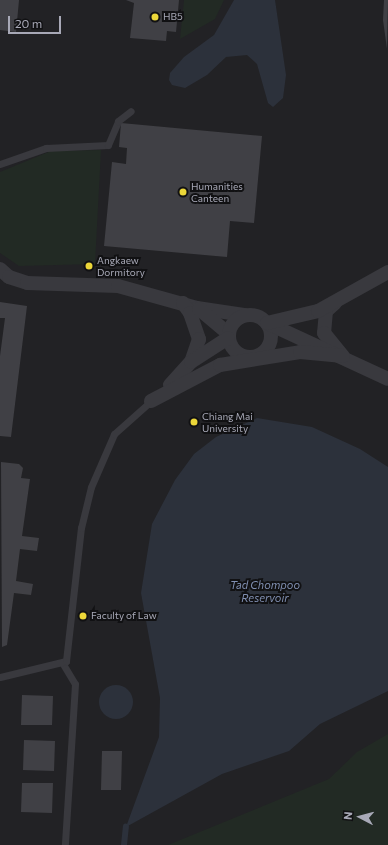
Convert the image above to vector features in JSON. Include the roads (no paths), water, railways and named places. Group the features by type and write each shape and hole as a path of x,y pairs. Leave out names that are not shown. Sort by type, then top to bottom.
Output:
{"street":[{"path":"0,269 27,283 118,286 197,308 261,317 267,323 343,356 388,379"},
{"path":"267,323 318,311 388,272"},
{"path":"340,299 326,311 323,323 324,333 343,356"},
{"path":"183,303 190,313 199,339 192,362"},
{"path":"197,308 228,335 238,355 255,357 270,343 267,323"},
{"path":"151,401 192,362 228,335 236,318 245,315"},
{"path":"151,401 220,365 255,357 300,352 343,356"}],"lane":[{"path":"0,164 46,148 108,145 118,121 131,111"},
{"path":"65,845 75,684 62,664 81,528 91,487 114,434 151,401"},
{"path":"0,677 62,664"}],"water":[{"path":"234,0 275,0 286,75 283,98 273,107 268,103 257,64 247,55 226,57 207,75 185,88 172,85 169,80 170,73 184,57 214,35"},
{"name":"Tad Chompoo Reservoir","path":"257,418 312,427 360,449 388,467 388,691 320,724 289,751 222,774 126,827 159,737 160,698 141,593 152,524 175,480 194,454 216,437"},
{"path":"116,685 128,690 133,702 128,714 116,719 104,714 99,702 104,690"}],"waterway":[{"path":"124,845 126,827"}],"place":[{"name":"HB5","path":"155,17"},
{"name":"Humanities Canteen","path":"183,192"},
{"name":"Angkaew Dormitory","path":"89,266"},
{"name":"Chiang Mai University","path":"194,422"},
{"name":"Faculty of Law","path":"83,616"}]}
